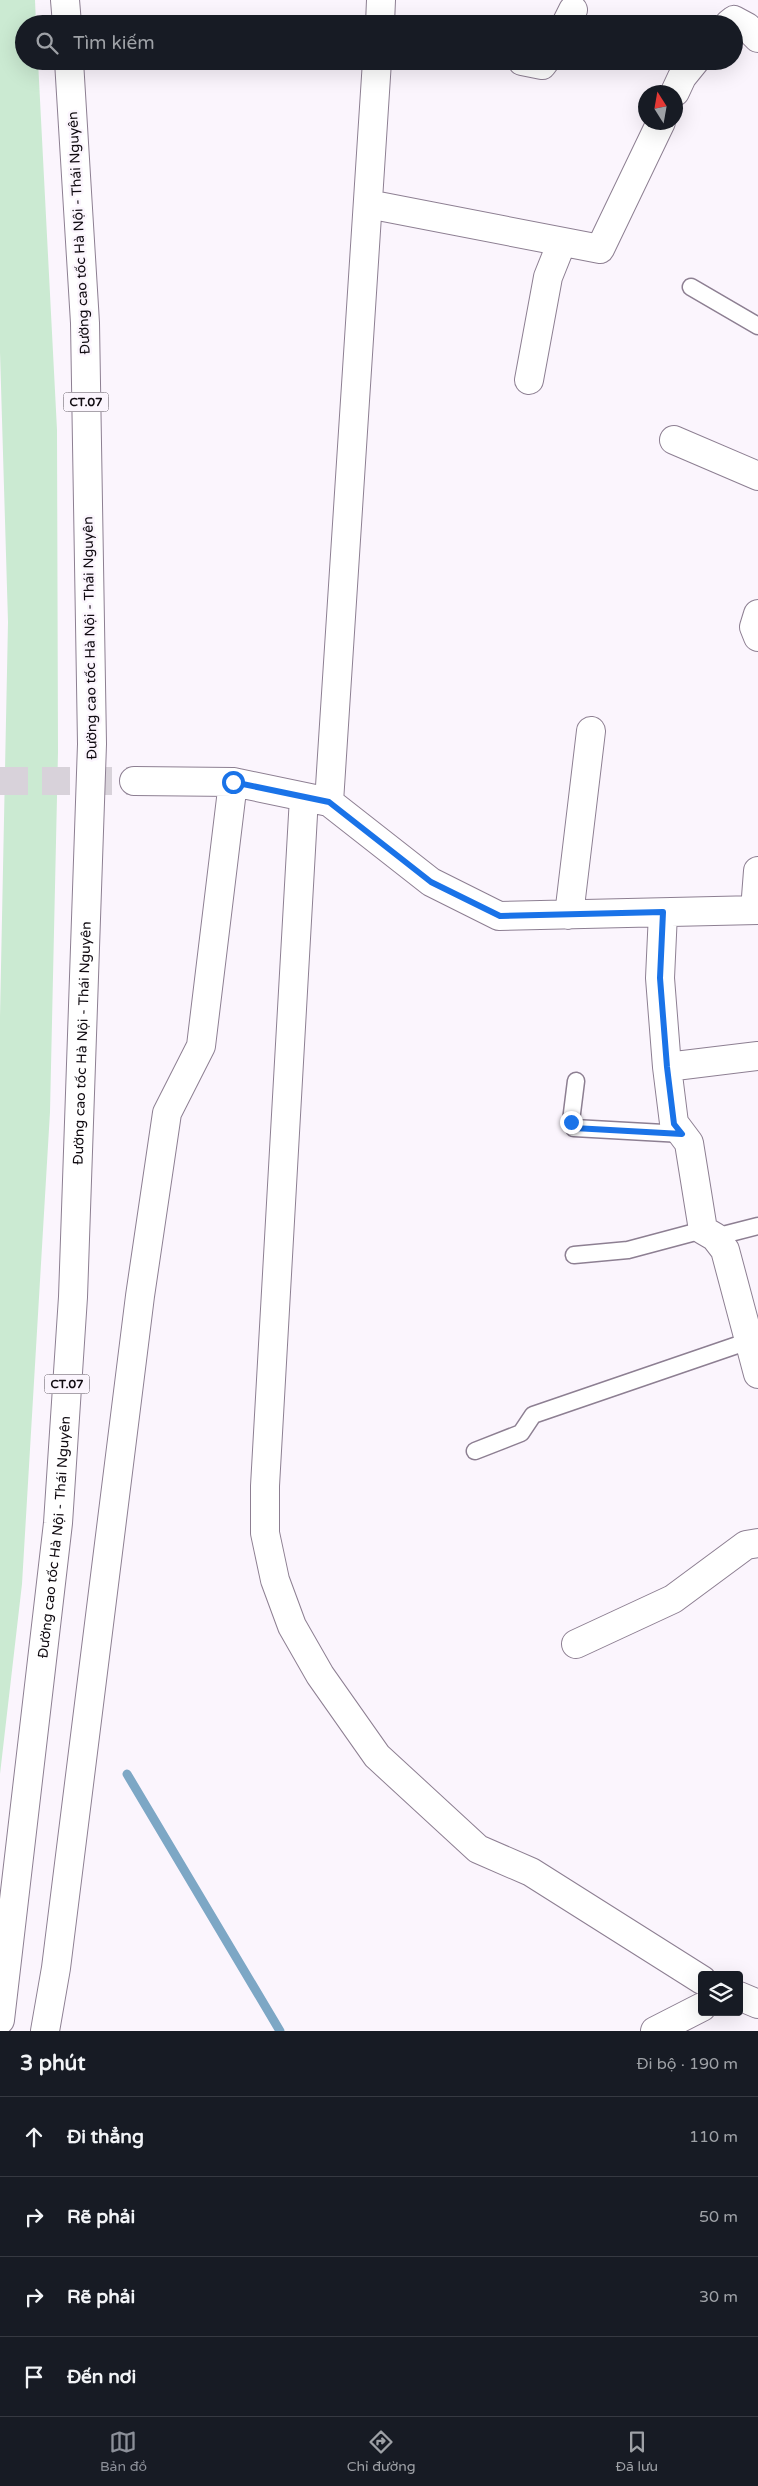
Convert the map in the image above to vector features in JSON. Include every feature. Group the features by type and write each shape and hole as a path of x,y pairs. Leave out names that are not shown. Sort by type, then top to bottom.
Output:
{"main road":[{"path":"65,0 66,15"},
{"path":"380,15 381,0"},
{"path":"743,25 758,38"},
{"name":"Đường cao tốc Hà Nội - Thái Nguyên","path":"0,2020 58,1523 73,1297 91,774 85,323 70,70"},
{"path":"376,70 368,204 317,800 265,1486 265,1533 275,1580 292,1626 320,1675 377,1756 478,1849 531,1872 698,1977"},
{"path":"678,85 688,70"},
{"path":"368,204 600,249 657,130"},
{"path":"529,380 548,277 562,242"},
{"path":"674,440 758,476"},
{"path":"758,614 754,627 758,637"},
{"path":"569,915 591,731"},
{"path":"134,781 233,782 317,800 431,882 500,916 757,910 758,871"},
{"path":"45,2031 56,1968 140,1296 167,1113 201,1046 233,782"},
{"path":"663,912 660,978 667,1067 674,1124 689,1143 709,1233 725,1250 758,1374"},
{"path":"667,1067 758,1056"},
{"path":"576,1644 673,1599 746,1545 758,1542"},
{"path":"743,1998 758,2004"},
{"path":"655,2031 698,2009"}],"lane":[{"path":"691,287 758,326"},
{"path":"576,1081 571,1122 574,1128 682,1134"},
{"path":"574,1255 628,1250 709,1233 758,1226"},
{"path":"475,1451 521,1433 533,1415 749,1341"}],"green space":[{"path":"0,0 35,0 36,15 15,15 15,70 38,70 57,430 58,752 50,1112 22,1584 0,1774 0,1017 8,622 0,352"}],"waterway":[{"path":"127,1774 280,2031"}],"tunnel":[{"path":"0,781 134,781"}],"route":[{"path":"233,782 329,802 431,882 500,916 663,912 660,978 667,1067 674,1124 682,1134 574,1128 571,1122"}]}
